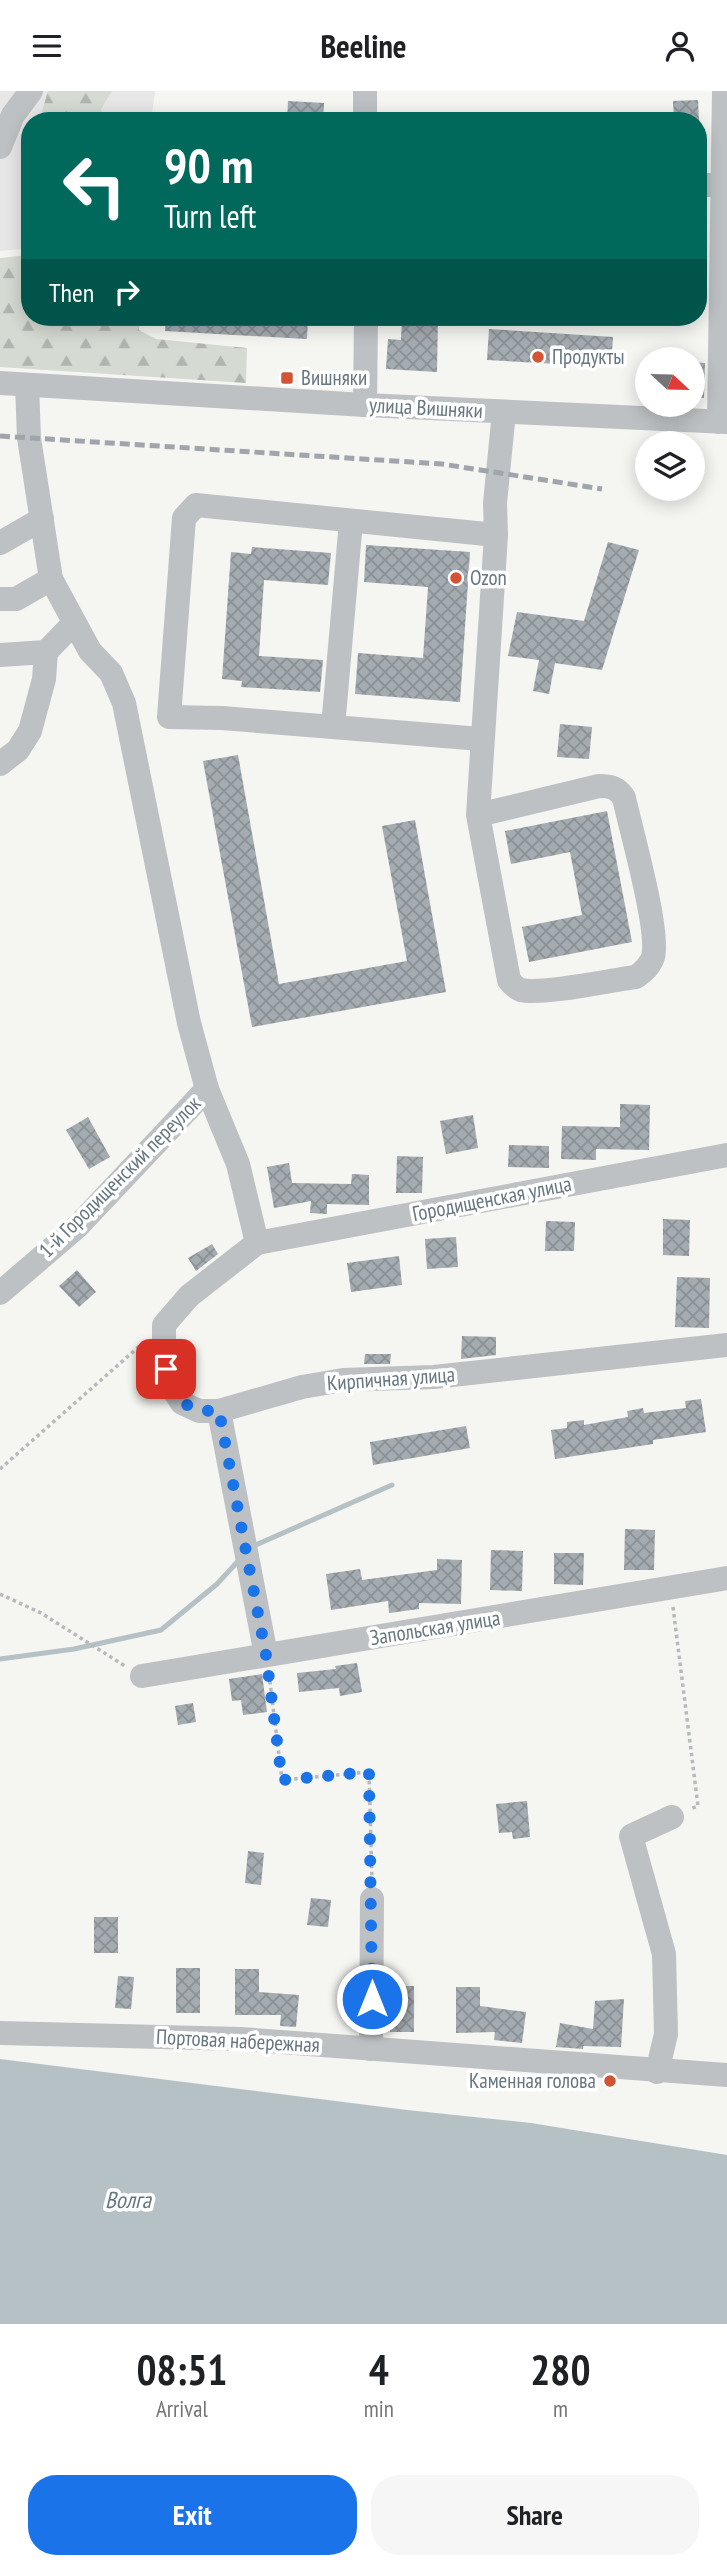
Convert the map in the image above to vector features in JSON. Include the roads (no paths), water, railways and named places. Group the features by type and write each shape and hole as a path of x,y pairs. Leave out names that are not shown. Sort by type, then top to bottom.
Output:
{"street":[{"path":"0,147 13,115 31,91"},
{"path":"365,91 365,112"},
{"path":"723,422 724,91"},
{"path":"707,185 725,185"},
{"path":"365,405 366,326"},
{"name":"улица Вишняки","path":"0,383 365,405 723,422"},
{"path":"27,385 29,438 51,579 90,650 111,673 124,703 189,1023 208,1089 237,1164 257,1243"},
{"path":"478,815 599,786 614,788 620,792 624,798 654,933 653,959 646,969 636,977 544,990 522,990 509,980 478,815 495,503 504,412"},
{"path":"169,717 184,518 196,505 495,535"},
{"path":"0,543 42,519"},
{"path":"332,727 351,521"},
{"path":"0,599 16,599 51,579"},
{"path":"0,764 18,750 30,730 44,679 46,652 74,623"},
{"path":"0,655 46,652"},
{"path":"127,717 222,718 481,739"},
{"name":"1-й Городищенский переулок","path":"0,1293 77,1227 208,1089"},
{"name":"Городищенская улица","path":"257,1243 727,1156"},
{"name":"Кирпичная улица","path":"257,1243 189,1296 164,1325 164,1354 169,1383 181,1402 199,1411 219,1411 302,1387 343,1380 434,1377 727,1345"},
{"path":"219,1411 266,1655"},
{"name":"Запольская улица","path":"142,1676 727,1578"},
{"path":"657,2072 666,2034 664,1954 631,1836 672,1817"},
{"path":"371,2049 372,1899"},
{"name":"Портовая набережная","path":"0,2033 241,2039 657,2072 727,2075"}],"water":[{"name":"Волга","path":"0,2059 531,2123 727,2155 727,2324 0,2324"}],"waterway":[{"path":"251,1547 392,1485"},
{"path":"0,1659 74,1649 161,1630 217,1584 240,1559"}],"railway":[{"path":"0,436 442,464 602,489"}],"place":[{"name":"Продукты","path":"538,357"},
{"name":"Вишняки","path":"287,378"},
{"name":"Ozon","path":"456,578"},
{"name":"Каменная голова","path":"610,2081"}]}
